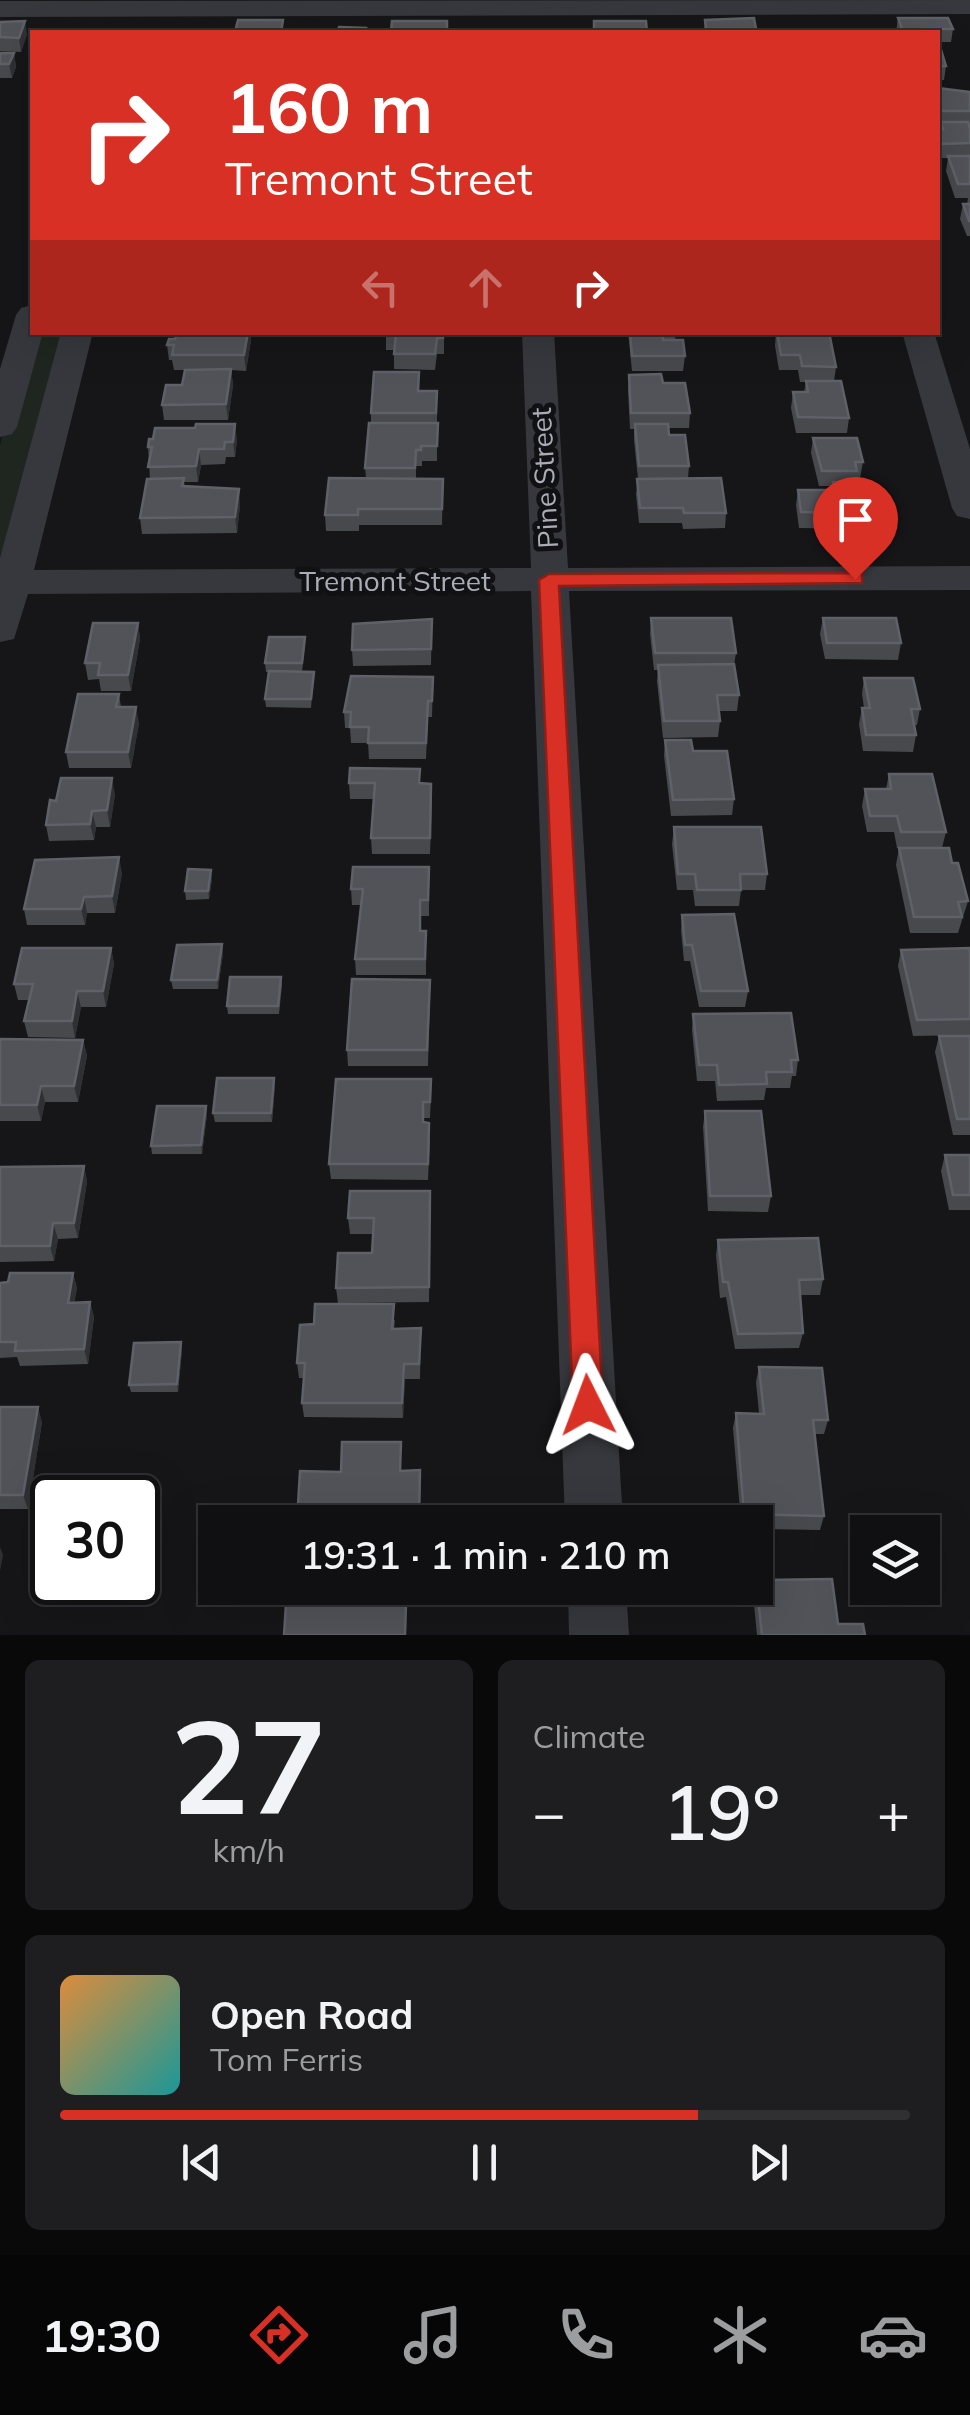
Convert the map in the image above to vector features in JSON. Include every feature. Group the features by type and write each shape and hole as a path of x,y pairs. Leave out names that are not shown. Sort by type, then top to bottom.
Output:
{"street":[{"path":"0,9 120,14 523,13 820,3 970,6"},
{"path":"820,3 828,30"},
{"path":"0,427 30,322"},
{"path":"0,630 6,582 76,335"},
{"name":"Pine Street","path":"538,335 593,1505"},
{"path":"919,335 970,508"},
{"name":"Tremont Street","path":"6,582 970,578"},
{"path":"597,1605 599,1635"}],"shaded area":[{"path":"31,335 71,335 0,560 0,445"}],"building":[{"path":"754,18 756,29 706,29 705,20"},
{"path":"898,18 948,18 953,29 926,29 902,30"},
{"path":"238,20 283,20 281,30 236,30"},
{"path":"25,21 19,38 0,37 0,22"},
{"path":"392,21 447,21 447,30 391,30"},
{"path":"594,21 646,21 647,30 594,30"},
{"path":"339,27 366,28 366,30 338,30"},
{"path":"0,53 14,53 9,64 0,64"},
{"path":"940,88 970,92 970,111 940,111"},
{"path":"940,122 968,122 970,143 940,144"},
{"path":"948,156 970,156 970,184 958,184"},
{"path":"963,204 970,204 970,221 969,221"},
{"path":"176,335 247,335 244,355 172,355 174,345 167,345 169,339"},
{"path":"396,335 444,335 437,338 435,354 394,354"},
{"path":"630,335 663,335 663,340 683,340 685,356 632,356"},
{"path":"778,335 830,335 836,367 802,366 800,355 781,355"},
{"path":"231,369 226,404 162,405 166,385 182,385 185,370"},
{"path":"374,372 419,372 418,391 437,391 436,413 371,413"},
{"path":"661,374 663,383 685,383 690,413 631,413 629,375"},
{"path":"806,381 841,381 849,418 798,417 793,392 808,392"},
{"path":"369,423 438,423 437,446 416,450 415,468 365,468"},
{"path":"196,424 235,424 233,442 225,442 224,449 199,449 196,466 148,467 152,447 148,447 149,439 153,439 155,428 195,428"},
{"path":"635,424 668,424 669,435 685,435 689,466 639,466"},
{"path":"813,438 857,438 863,462 855,462 857,471 822,471"},
{"path":"184,478 182,486 239,489 235,517 140,518 147,479"},
{"path":"329,478 443,479 442,509 358,509 358,515 325,515"},
{"path":"721,478 726,513 640,508 637,479"},
{"path":"833,482 865,483 870,513 801,512 798,490 834,490"},
{"path":"651,618 731,618 736,653 655,653"},
{"path":"823,618 896,618 901,643 827,643"},
{"path":"432,619 431,649 352,650 353,624"},
{"path":"93,623 138,623 128,675 98,675 100,663 85,663"},
{"path":"269,637 305,637 302,663 265,663"},
{"path":"734,664 739,695 717,695 720,721 664,721 658,665"},
{"path":"269,671 314,672 311,699 265,699"},
{"path":"351,676 433,677 426,743 368,743 369,727 350,727 351,712 344,712"},
{"path":"864,678 913,678 920,709 911,709 916,735 866,735 862,708 870,708"},
{"path":"78,694 119,694 116,707 136,707 128,752 66,752"},
{"path":"665,740 691,740 693,751 727,751 734,799 673,800"},
{"path":"350,768 420,769 419,783 431,784 430,838 371,838 375,783 349,783"},
{"path":"889,774 932,774 946,832 901,832 897,816 870,816 865,789 891,789"},
{"path":"61,778 112,778 107,810 92,811 90,824 46,825 50,800 56,801"},
{"path":"674,827 761,827 767,874 740,874 741,890 697,890 695,874 678,874"},
{"path":"899,848 949,848 952,863 958,863 968,901 958,902 962,917 914,917"},
{"path":"119,857 112,896 84,897 81,909 24,909 35,860"},
{"path":"353,867 429,867 428,900 420,900 420,931 426,931 425,959 355,959 363,889 351,889"},
{"path":"188,869 211,870 208,891 185,891"},
{"path":"734,914 748,991 701,991 692,945 685,945 682,915"},
{"path":"222,944 217,980 171,980 177,945"},
{"path":"22,948 111,948 103,991 77,991 72,1021 24,1021 33,984 14,984"},
{"path":"970,948 970,1019 917,1020 901,950"},
{"path":"230,977 281,977 278,1006 227,1006"},
{"path":"352,979 430,980 427,1050 347,1050"},
{"path":"791,1013 798,1060 791,1060 792,1072 766,1072 767,1084 719,1085 717,1065 699,1065 693,1014"},
{"path":"939,1036 970,1036 970,1119 957,1119"},
{"path":"0,1039 83,1040 74,1086 41,1086 37,1105 0,1105"},
{"path":"217,1078 274,1078 271,1113 213,1113"},
{"path":"336,1079 431,1079 430,1102 423,1102 423,1122 429,1123 428,1164 329,1164"},
{"path":"157,1106 206,1106 201,1145 151,1146"},
{"path":"705,1111 761,1111 771,1196 710,1196"},
{"path":"945,1155 970,1155 970,1195 953,1195"},
{"path":"84,1166 74,1223 53,1223 50,1246 0,1246 0,1167"},
{"path":"350,1191 430,1191 429,1287 336,1288 338,1253 372,1253 374,1218 348,1218"},
{"path":"818,1238 823,1279 799,1280 803,1333 738,1334 728,1282 723,1282 718,1240"},
{"path":"10,1273 73,1273 68,1303 90,1302 84,1349 15,1351 16,1342 0,1342 0,1283 8,1282"},
{"path":"315,1304 394,1304 392,1329 421,1328 419,1364 404,1364 402,1403 302,1403 305,1363 297,1363 300,1325 314,1324"},
{"path":"181,1342 177,1384 129,1385 134,1343"},
{"path":"759,1367 822,1368 828,1420 813,1420 824,1516 773,1515 773,1505 743,1505 736,1413 764,1414"},
{"path":"0,1407 38,1407 23,1495 0,1495"},
{"path":"342,1442 401,1442 400,1471 420,1470 419,1505 298,1505 300,1471 341,1472"},
{"path":"832,1579 838,1624 863,1624 865,1635 762,1635 759,1605 773,1605 773,1580"},
{"path":"286,1605 406,1605 405,1635 284,1635"}],"route":[{"path":"588,1405 549,580 855,579"}]}
